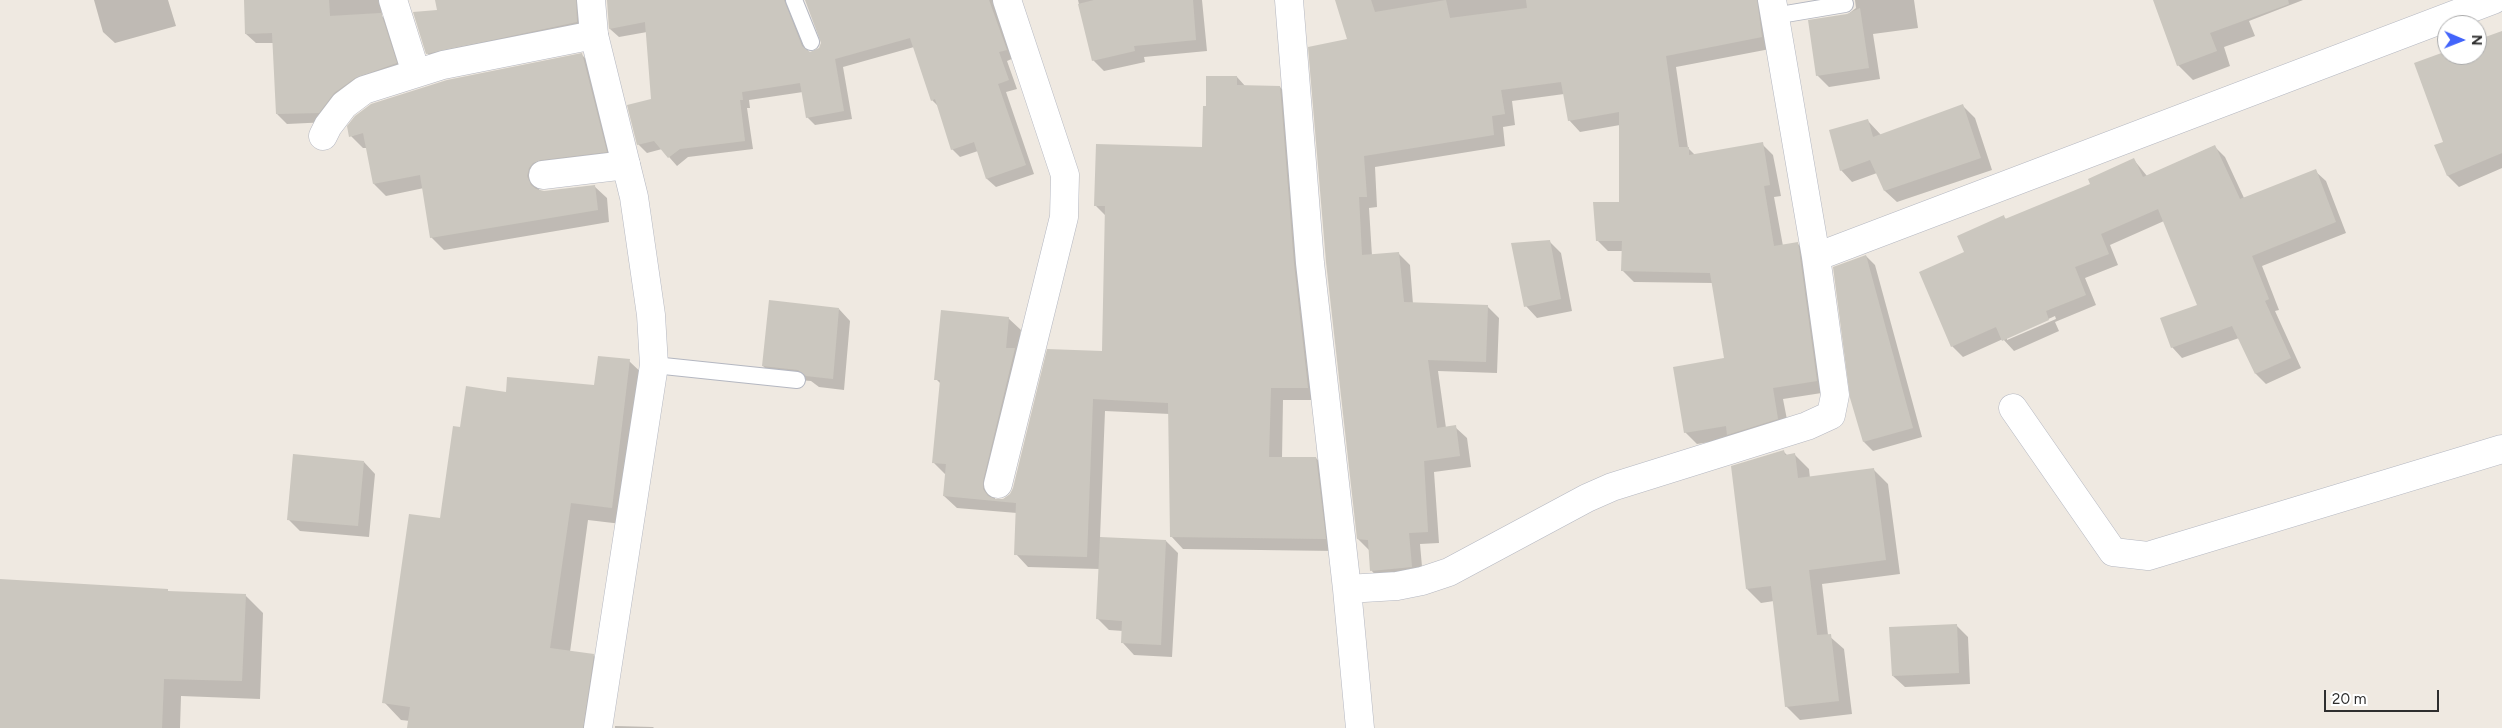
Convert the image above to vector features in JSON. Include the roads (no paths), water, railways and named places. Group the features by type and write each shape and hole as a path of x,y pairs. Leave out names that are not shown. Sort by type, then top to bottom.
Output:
{"street":[{"path":"393,0 416,73"},
{"path":"592,0 594,35 634,197 651,315 654,366 598,728"},
{"path":"998,484 1064,217 1065,192 1065,175 1007,0"},
{"path":"1289,0 1310,263 1347,589 1360,728"},
{"path":"1816,257 2493,0"},
{"path":"1347,589 1397,586 1440,575 1612,487 1808,426 1831,415 1836,395 1816,257 1773,8"},
{"path":"323,136 344,105 364,90 443,65 594,35"},
{"path":"544,176 626,165"},
{"path":"2013,408 2113,552 2148,556 2502,449"}],"lane":[{"path":"794,0 811,42"},
{"path":"1773,8 1846,4"},
{"path":"654,366 797,380"}]}
